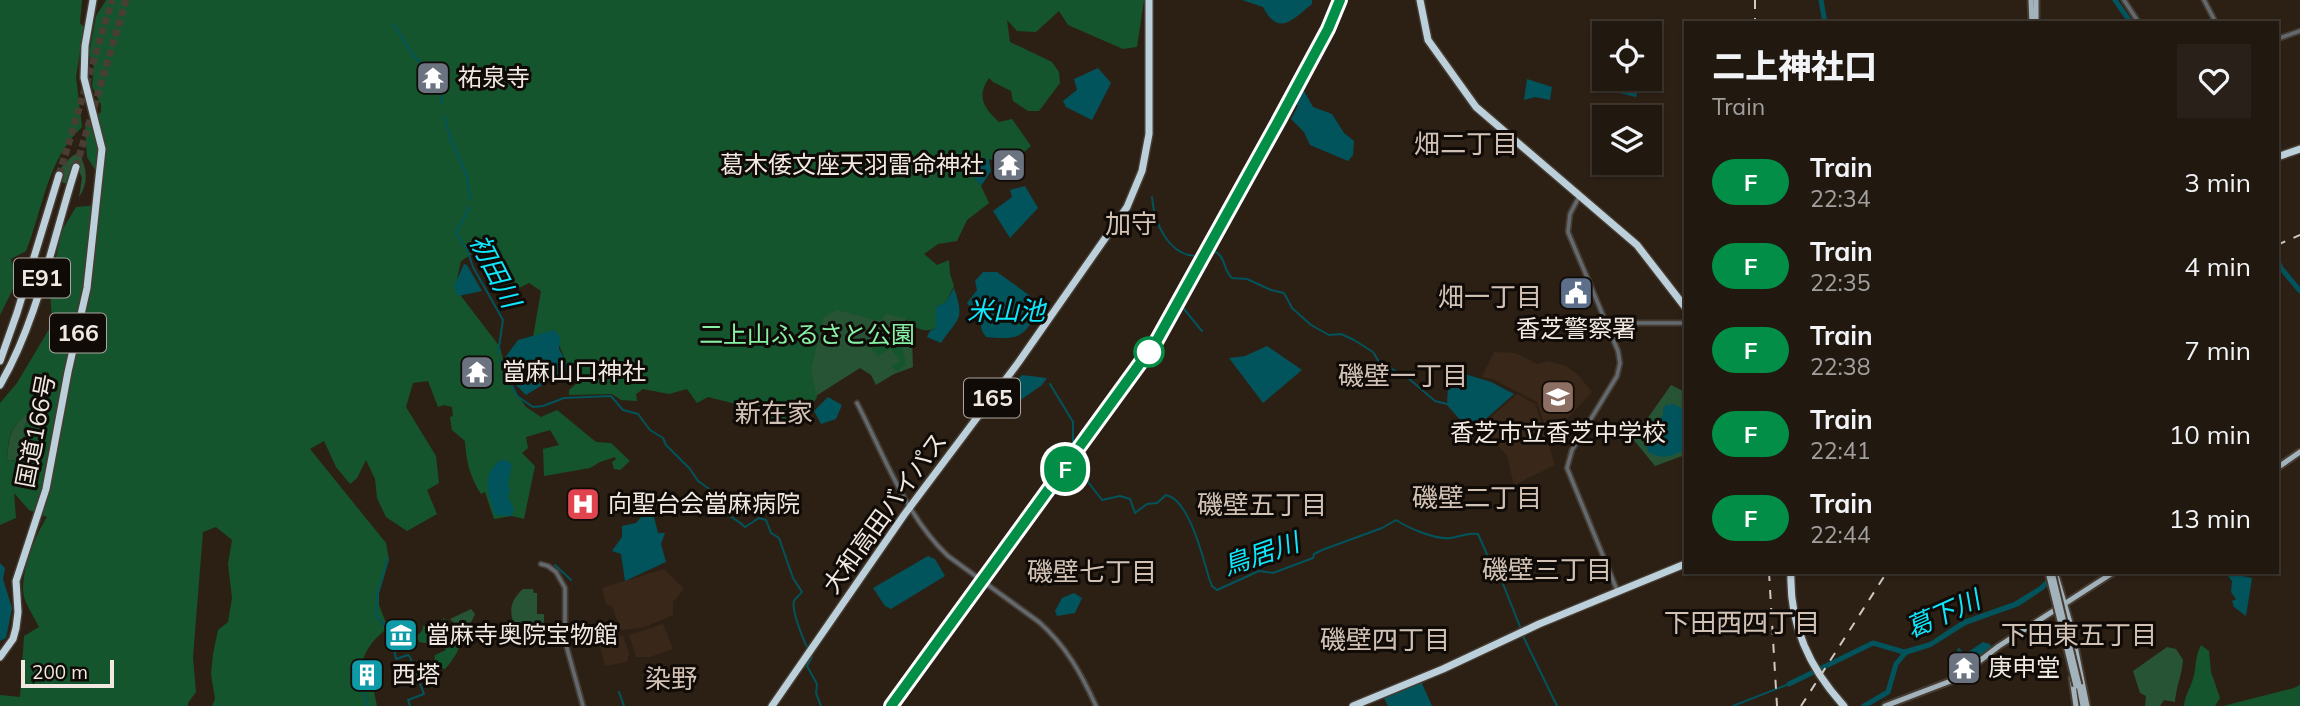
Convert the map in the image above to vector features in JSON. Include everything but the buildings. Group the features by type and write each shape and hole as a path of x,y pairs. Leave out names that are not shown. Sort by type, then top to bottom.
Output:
{"highway":[{"name":"国道166号","path":"0,657 13,639 16,628 16,581 46,489 87,288 102,149 84,71 93,0"},
{"name":"大和高田バイパス","path":"772,706 1127,207 1142,172 1149,134 1149,0"},
{"path":"1420,0 1428,40 1469,99 1487,118 1637,245 1684,306"},
{"path":"2279,155 2300,147"},
{"name":"E91","path":"0,385 26,328 76,167"},
{"name":"E91","path":"0,361 59,176"},
{"path":"1353,706 1443,669 1521,631 1684,564"},
{"path":"1791,574 1794,612 1805,647 1821,677 1844,706"}],"main road":[{"path":"2033,0 2035,21"},
{"path":"2279,467 2300,452"},
{"path":"2050,574 2081,706"},
{"path":"2050,574 2051,589 2081,706"},
{"path":"2051,574 2059,585 2065,604 2081,706"},
{"path":"1885,706 1956,679 1977,661 2111,574"}],"street":[{"path":"2124,0 2138,21"},
{"path":"2204,0 2215,21"},
{"path":"2279,38 2300,32"},
{"path":"1580,195 1570,214 1568,232 1620,357 1617,376 1572,450 1567,468 1618,591"},
{"path":"1608,323 1684,324"},
{"path":"857,403 930,538 948,556 1039,622 1058,640 1073,660 1096,706"},
{"path":"541,564 548,565 556,572 565,588 565,641 583,706"}],"shaded area":[{"name":"香芝市立香芝中学校","path":"1494,352 1515,353 1537,364 1548,361 1566,366 1579,376 1592,392 1549,438 1537,402 1493,379 1482,377"},
{"name":"香芝市立香芝中学校","path":"1517,394 1535,404 1555,465 1514,485 1507,456 1497,444 1483,440 1473,433"},
{"path":"664,569 684,589 673,602 673,615 645,627 621,630 612,606 606,604 602,588"},
{"path":"663,624 673,649 650,657 636,657 629,635"},
{"path":"613,635 623,636 629,653 627,662 605,666 598,639"}],"green space":[{"path":"0,0 82,0 80,23 84,27 76,77 82,127 70,140 53,169 26,251 11,259 17,281 0,315"},
{"name":"二上山ふるさと公園","path":"106,0 1144,0 1137,47 1123,49 1068,25 1059,11 1036,32 1017,31 1007,20 1010,42 1052,62 1059,72 1060,83 1039,111 1028,111 1013,101 1011,91 989,78 985,85 982,97 989,112 999,122 1012,119 1031,146 1008,166 989,159 967,166 989,203 967,220 957,241 938,244 924,254 937,265 949,260 954,286 946,302 936,307 936,328 923,330 905,318 886,314 880,321 836,310 823,318 811,370 817,397 811,407 786,419 760,417 732,403 708,397 697,403 687,389 669,394 643,389 636,394 637,401 621,400 612,394 569,395 569,390 576,384 554,330 533,337 541,291 529,283 509,293 472,254 461,261 457,279 461,296 500,347 506,372 526,407 541,417 557,410 596,442 611,443 630,461 620,470 614,469 612,462 615,457 590,468 544,476 543,449 559,445 550,430 526,437 528,448 522,453 535,466 524,519 512,516 494,519 485,492 481,494 471,475 465,441 452,430 452,407 438,407 428,381 413,383 406,407 436,456 439,483 427,490 437,514 407,531 386,517 377,498 375,479 366,460 357,478 350,484 336,467 324,441 310,449 386,543 389,560 379,594 379,605 388,628 369,647 359,672 364,684 372,682 377,706 212,706 215,699 211,674 213,654 218,630 228,622 232,598 228,564 232,540 216,527 203,532 193,657 196,692 188,706 0,706 0,695 20,697 24,636 39,627 25,601 23,588 29,556 47,517 29,510 14,493 16,518 0,525 0,403 17,383 52,324 50,288 61,232 76,207 99,205 102,181 87,157 85,124 101,112 101,105 92,86 94,68 89,54 96,16","holes":["27,414 29,417 23,431 29,446 17,460 8,461 8,447 13,430"]},
{"path":"79,153 86,175 79,197 82,178 78,168 68,184 61,182 63,173 56,171"},
{"name":"二上山ふるさと公園","path":"806,275 907,318 900,330 912,339 913,367 876,385 871,375 860,368 808,401"},
{"path":"901,341 906,365 898,371 891,367 900,361 890,348 878,357 871,348"},
{"path":"1671,385 1684,392 1684,455 1655,466 1633,439"},
{"path":"26,414 29,416 23,431 29,446 17,460 8,461 11,435 16,424"},
{"path":"523,589 533,589 534,593 537,593 537,614 544,614 544,628 538,630 540,643 525,648 511,612 512,604"},
{"path":"471,609 475,614 465,635 450,619"},
{"path":"444,618 457,631 461,640 456,654 445,669 436,667 434,663 435,655 446,650 443,641 431,644 419,642 417,636 423,626 440,623"},
{"path":"2201,645 2209,651 2211,672 2220,698 2215,706 2184,706 2193,679 2197,654"},
{"path":"2167,647 2176,649 2183,660 2175,702 2164,700 2160,706 2145,706 2146,696 2140,693 2133,671"},
{"path":"2300,685 2300,706 2223,706 2294,688"}],"water":[{"path":"1242,0 1312,0 1312,4 1292,20 1280,23 1269,16 1263,7"},
{"path":"1098,68 1111,83 1092,120 1066,107 1063,101 1077,90 1074,79"},
{"path":"1527,79 1552,87 1550,100 1535,97 1524,100"},
{"path":"1304,91 1313,107 1332,114 1344,133 1354,141 1353,155 1348,161 1310,145 1304,132 1291,119 1298,106 1294,100"},
{"path":"1611,91 1638,91 1636,97"},
{"path":"989,159 991,171 981,186 966,166 972,160"},
{"path":"1025,186 1038,208 1010,238 993,211 1012,197 1010,190"},
{"path":"464,264 482,291 458,296 454,286"},
{"name":"米山池","path":"983,272 997,272 1043,305 1021,334 1008,338 986,337 982,331 980,320 967,303 977,290 975,281"},
{"path":"954,288 959,307 958,318 941,343 927,337 930,331 936,328 936,307 946,302"},
{"path":"554,330 560,336 559,349 570,368 526,395 516,385 504,359 518,340"},
{"path":"1267,346 1302,370 1263,403 1229,358 1245,356"},
{"path":"1465,374 1491,382 1514,394 1471,432 1447,405 1448,386 1454,388"},
{"path":"1022,375 1047,378 1042,385 1015,404 1016,381"},
{"path":"828,397 842,405 836,419 821,424 814,411"},
{"path":"1672,403 1684,409 1684,450 1662,457 1648,452 1646,444 1663,415 1666,404 1669,406"},
{"path":"503,459 512,464 508,497 514,509 512,516 495,515 488,491 491,470"},
{"path":"648,509 653,513 658,533 665,533 661,544 666,562 625,581 621,554 612,551 622,537 622,526 636,523"},
{"path":"928,556 935,559 945,576 891,609 885,606 873,588"},
{"path":"0,563 5,568 3,579 12,608 6,638 0,641"},
{"path":"2051,574 2060,574 2043,590 2019,606 1966,625 1931,647 1903,656 1900,653 1902,650 1930,642 1963,620 2014,602 2040,586"},
{"path":"2227,574 2252,578 2246,616 2234,607 2232,601 2236,599 2231,592 2232,581"},
{"path":"1074,593 1082,598 1075,613 1057,616 1055,611 1062,598"},
{"path":"1983,642 1990,644 1992,648 1969,665 1965,662 1958,666 1958,647 1965,654"},
{"path":"1420,679 1432,706 1388,706 1383,696"}],"waterway":[{"path":"1821,0 1825,21"},
{"path":"2115,0 2130,21"},
{"name":"初田川","path":"394,25 413,55 437,81"},
{"name":"初田川","path":"439,85 442,103"},
{"name":"初田川","path":"444,116 467,176 470,199"},
{"path":"1152,197 1160,228 1165,237 1180,251 1200,256 1216,252 1232,278 1247,279 1284,293 1292,308 1311,325 1329,335 1341,334 1354,340 1373,352 1379,362 1408,378 1435,401 1447,404"},
{"name":"初田川","path":"469,207 456,234 467,249 473,267 503,320 498,353"},
{"path":"2279,264 2300,291"},
{"path":"1184,309 1202,331"},
{"name":"初田川","path":"500,360 517,396 533,407 564,398 611,396 623,410 638,414 650,430 663,438 698,481 719,496 722,509 728,515 745,527 759,518 766,520 771,533 779,538 793,578 802,592 795,600 794,610 807,647"},
{"name":"鳥居川","path":"1050,384 1073,422 1073,449 1088,482 1102,500 1120,496 1130,499 1135,513 1147,504 1157,503 1166,495 1174,499 1188,518 1212,586 1217,590 1259,571 1273,573 1313,558 1314,554 1322,550 1382,528 1396,520 1437,537 1478,534 1501,579 1521,629"},
{"path":"388,558 377,595 376,616 388,629"},
{"path":"555,565 571,580"},
{"path":"389,632 390,637"},
{"name":"鳥居川","path":"1522,634 1557,706"},
{"path":"392,638 396,659 408,655 410,657 424,694 408,700 410,706"},
{"name":"鳥居川","path":"1789,684 1873,643 1904,652"},
{"name":"葛下川","path":"1864,706 1888,692 1896,664 1906,652"},
{"name":"初田川","path":"812,657 807,666 817,684 816,693 821,706"},
{"name":"鳥居川","path":"1733,706 1789,684"},
{"path":"361,686 368,706"},
{"path":"619,692 624,706"}],"tunnel":[{"path":"59,175 112,0"},
{"path":"76,167 126,0"}],"railway":[{"path":"891,706 1149,354 1328,29 1340,0"},
{"path":"1755,0 1755,21"},
{"path":"2279,244 2300,235"},
{"path":"1769,574 1777,706"},
{"path":"1801,706 1886,574"}],"train":[{"name":"F","path":"891,706 1138,369 1177,309 1328,29 1340,0"}],"place":[{"name":"祐泉寺","path":"433,78"},
{"name":"葛木倭文座天羽雷命神社","path":"1009,165"},
{"name":"香芝警察署","path":"1576,293"},
{"name":"當麻山口神社","path":"477,372"},
{"name":"香芝市立香芝中学校","path":"1558,397"},
{"name":"向聖台会當麻病院","path":"583,504"},
{"name":"當麻寺奥院宝物館","path":"401,635"},
{"name":"庚申堂","path":"1964,668"},
{"name":"西塔","path":"367,675"}],"district":[{"name":"畑二丁目","path":"1466,144"},
{"name":"加守","path":"1131,224"},
{"name":"畑一丁目","path":"1490,297"},
{"name":"磯壁一丁目","path":"1403,376"},
{"name":"新在家","path":"774,413"},
{"name":"磯壁二丁目","path":"1477,498"},
{"name":"磯壁五丁目","path":"1262,505"},
{"name":"磯壁三丁目","path":"1547,570"},
{"name":"磯壁七丁目","path":"1092,572"},
{"name":"下田西四丁目","path":"1742,623"},
{"name":"下田東五丁目","path":"2079,635"},
{"name":"磯壁四丁目","path":"1385,640"},
{"name":"染野","path":"671,679"}]}
